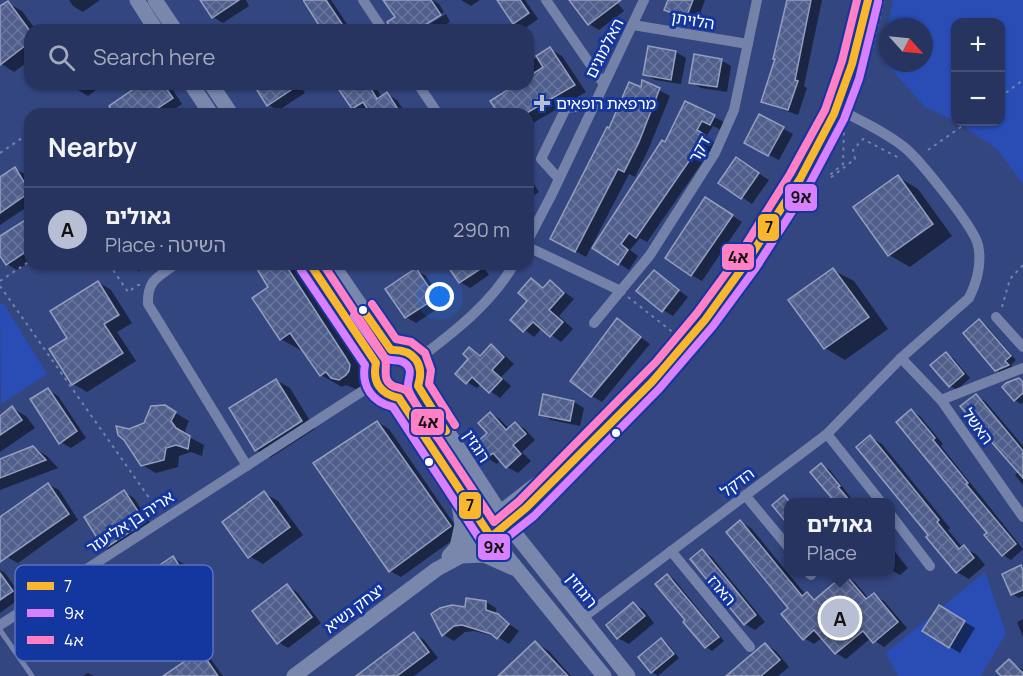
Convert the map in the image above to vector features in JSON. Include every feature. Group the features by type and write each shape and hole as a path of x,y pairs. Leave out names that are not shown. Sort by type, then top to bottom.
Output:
{"street":[{"path":"137,0 152,24"},
{"path":"155,0 171,24"},
{"path":"363,0 379,24"},
{"path":"546,0 603,83"},
{"name":"האלמוגים","path":"534,228 644,0"},
{"name":"דקר","path":"594,323 650,255 715,153 734,110 757,0"},
{"name":"יצחק נשיא","path":"294,676 487,532 504,520 527,509 686,343 715,308 764,238 841,110 868,0"},
{"name":"הלויתן","path":"633,25 748,44"},
{"path":"195,90 207,108"},
{"path":"215,90 227,108"},
{"path":"422,90 434,108"},
{"path":"559,179 541,159 566,108 593,105"},
{"name":"הדקל","path":"581,619 827,434 901,358 969,298 977,280 980,256 974,234 915,156 895,140 841,110"},
{"path":"534,250 621,291"},
{"path":"168,270 153,280 149,288 148,304 247,466"},
{"path":"314,270 376,363"},
{"path":"336,270 390,350"},
{"path":"417,360 471,316 511,270"},
{"path":"996,317 1023,347"},
{"path":"390,350 406,351 417,360 422,373 418,386 406,396 399,398 385,394 375,383 376,363 390,350"},
{"name":"האשל","path":"901,358 941,400 1023,517"},
{"path":"941,400 1023,368"},
{"name":"אריה בן אליעזר","path":"92,565 375,383"},
{"name":"רוגזין","path":"418,386 504,520"},
{"path":"399,398 487,532 604,676"},
{"path":"827,434 878,498"},
{"path":"455,484 462,524 460,552 484,555 517,569"},
{"path":"745,495 784,542"},
{"name":"רוגוזין","path":"504,520 628,676"},
{"path":"895,520 930,566"},
{"name":"הארז","path":"671,551 750,647"},
{"name":"אריה בן אליעזר","path":"0,625 15,615"}],"lane":[{"path":"0,630 15,652"},
{"path":"22,661 32,676"}],"path":[{"path":"872,48 884,0"},
{"path":"1005,93 1023,80"},
{"path":"841,110 843,164 831,174 830,178 855,159 853,150 863,139 906,162"},
{"path":"928,150 962,126"},
{"path":"0,153 24,137"},
{"path":"0,281 24,265"},
{"path":"996,317 1001,309 1010,279 1023,265"},
{"path":"113,270 128,292 138,285 149,288"},
{"path":"0,286 164,518"},
{"path":"621,291 686,343"}],"shaded area":[{"path":"893,0 1023,0 1023,184 997,149 963,126 1005,126 1005,18 951,18 951,119 925,107 894,72 933,72 933,18 890,18"},
{"path":"3,303 47,374 1,404 0,305"},
{"path":"985,572 1006,633 981,676 898,676 886,653"}],"building":[{"path":"200,0 239,0 212,18"},
{"path":"303,0 326,0 342,24 318,24"},
{"path":"383,0 431,0 441,15 427,24 388,24 387,22 395,17"},
{"path":"497,0 520,0 529,13 513,24"},
{"path":"569,0 621,0 588,25"},
{"path":"668,0 693,0 686,18 664,10"},
{"path":"787,0 811,0 795,80 798,81 788,110 761,102 775,59 773,59"},
{"path":"8,1 25,24 24,47 0,65 0,6"},
{"path":"648,46 676,51 671,80 643,75"},
{"path":"550,47 575,85 534,109 495,108 490,101 507,90 534,90 534,73 543,67 536,56"},
{"path":"694,54 722,59 717,87 689,83"},
{"path":"642,80 660,88 639,142 624,172 618,169 575,252 550,239 607,127 609,128 629,82 641,87"},
{"path":"132,90 167,90 173,98 158,108 110,108 109,106"},
{"path":"257,90 291,90 267,106"},
{"path":"339,90 372,90 377,99 387,92 397,108 367,108 363,102 351,108"},
{"path":"685,101 715,115 710,125 702,121 697,130 705,135 700,145 636,238 629,233 621,244 628,250 618,265 592,248 662,140 665,142"},
{"path":"759,114 784,127 768,156 744,143"},
{"path":"736,157 759,173 741,199 718,183"},
{"path":"15,167 24,182 24,196 0,213 0,177"},
{"path":"898,175 933,224 888,256 853,207"},
{"path":"705,197 733,215 691,276 665,258"},
{"path":"24,221 24,253 6,265 0,256 0,236"},
{"path":"833,268 869,317 824,349 788,300"},
{"path":"258,270 289,270 350,365 346,375 339,380 331,378 326,372 320,376 290,333 280,340 252,298 268,287"},
{"path":"413,270 417,270 436,298 405,318 385,289"},
{"path":"450,270 479,270 459,283"},
{"path":"654,270 679,290 662,312 636,291"},
{"path":"531,278 543,288 550,280 564,293 549,310 563,322 550,337 533,322 523,332 510,320 527,301 518,293"},
{"path":"98,281 119,315 104,324 123,353 72,385 49,349 67,338 50,311"},
{"path":"617,318 641,337 591,397 570,381"},
{"path":"979,319 1011,356 1005,361 1009,365 995,371 963,333"},
{"path":"491,344 504,357 492,370 502,379 489,393 472,377 466,384 455,374 468,359 463,354 469,347 480,356"},
{"path":"946,352 964,374 949,387 930,365"},
{"path":"1019,378 1023,382 1023,393 1014,401 1002,387"},
{"path":"276,379 302,421 255,451 229,408"},
{"path":"48,388 77,431 59,444 30,399"},
{"path":"543,394 574,401 570,421 539,415"},
{"path":"976,394 1023,451 1023,478 960,406"},
{"path":"165,405 176,412 171,421 176,428 190,436 188,449 176,445 166,448 164,460 141,466 124,440 118,435 116,426 129,429 144,423 151,406"},
{"path":"12,406 22,420 0,435 0,416"},
{"path":"911,409 968,483 966,484 1016,544 1002,556 984,535 987,533 896,422"},
{"path":"490,412 506,430 515,422 526,434 513,445 521,454 506,468 493,453 486,459 473,446 487,433 478,423"},
{"path":"377,421 451,526 389,572 313,463"},
{"path":"870,435 939,520 937,522 959,549 964,545 974,558 956,573 856,447"},
{"path":"33,446 46,460 0,478 0,459"},
{"path":"821,463 848,498 832,498 810,472"},
{"path":"48,483 69,514 0,562 0,517"},
{"path":"124,490 145,522 104,549 84,517"},
{"path":"264,491 290,527 248,558 222,522"},
{"path":"784,495 786,498 784,498 784,520 772,505"},
{"path":"740,520 802,596 807,592 814,600 843,576 847,576 866,599 874,593 898,622 873,643 863,631 835,654 814,630 803,640 781,614 788,608 726,532"},
{"path":"702,549 756,615 744,625 690,559"},
{"path":"173,556 179,565 160,565"},
{"path":"1021,565 1023,590 1011,595 1002,574"},
{"path":"0,573 13,591 0,600"},
{"path":"667,574 719,637 705,648 655,584"},
{"path":"287,584 312,617 277,644 252,611"},
{"path":"466,598 486,601 486,610 498,614 509,624 497,639 491,634 462,625 454,626 442,636 431,614 440,608 452,605 465,607"},
{"path":"633,602 645,616 617,639 606,625"},
{"path":"939,605 965,621 949,648 922,631"},
{"path":"414,632 429,652 397,676 356,676"},
{"path":"661,638 674,654 651,673 638,657"},
{"path":"535,641 568,676 498,676"},
{"path":"765,643 780,660 761,676 726,676"},
{"path":"1009,659 1023,673 1023,676 1001,676 996,671"},
{"path":"185,661 208,661 218,676 163,676"}],"transit line":[{"name":"4א","path":"327,270 385,358 387,380 393,386 407,391 494,522 519,501 656,362 697,313 738,257 790,174 825,110 842,61 857,0"},
{"name":"7","path":"314,270 376,363 375,376 379,386 387,394 399,398 491,537 526,508 652,382 705,320 746,263 800,179 834,114 852,64 868,0"},
{"name":"9א","path":"301,270 365,365 365,380 370,392 379,401 393,407 483,544 495,547 534,516 659,389 713,326 755,269 809,185 844,119 859,79 878,2"},
{"name":"4א","path":"372,304 396,339 411,342 425,353 431,370 429,384 455,425"},
{"name":"7","path":"363,310 391,350 406,352 416,359 420,371 418,386 446,431"},
{"name":"9א","path":"354,316 384,358 404,362 408,367 409,391 437,437"}],"place":[{"name":"מרפאת רופאים","path":"542,103"},
{"name":"גאולים","path":"840,618"}]}
